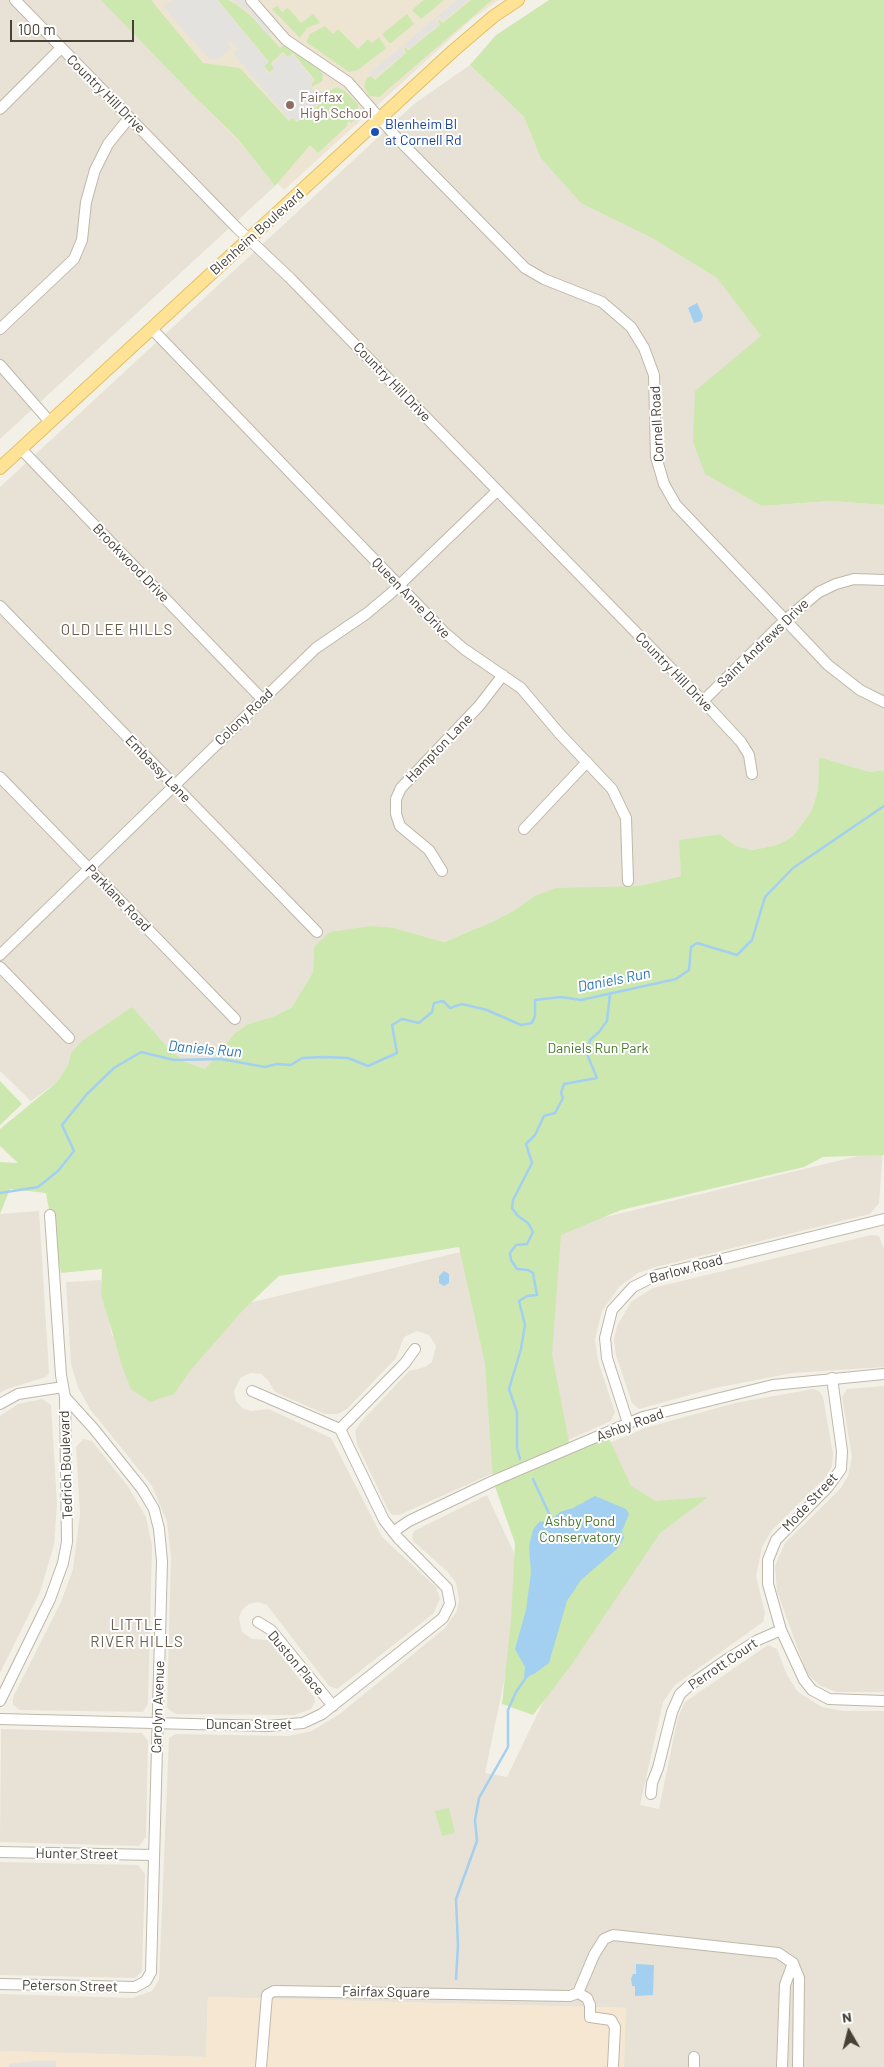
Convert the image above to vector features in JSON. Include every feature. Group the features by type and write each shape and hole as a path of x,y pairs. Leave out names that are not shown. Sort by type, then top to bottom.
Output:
{"main road":[{"name":"Blenheim Boulevard","path":"0,468 381,119 452,51 494,16 518,0"}],"street":[{"name":"Country Hill Drive","path":"15,0 129,118 297,285 703,702 741,742 749,755 752,774"},
{"name":"Cornell Road","path":"251,0 286,40 348,82 435,177 525,268 544,280 602,302 631,326 644,348 654,375 656,457 668,492 686,517 845,680 884,702"},
{"path":"0,109 62,48"},
{"path":"0,330 74,259 82,240 86,202 95,170 108,144 129,118"},
{"name":"Queen Anne Drive","path":"152,329 453,641 503,674 527,694 612,789 623,808 627,826 628,881"},
{"path":"0,365 50,422"},
{"name":"Brookwood Drive","path":"21,449 262,699"},
{"name":"Colony Road","path":"0,955 316,648 366,614 399,585 496,490"},
{"name":"Saint Andrews Drive","path":"703,702 806,601 836,584 854,579 884,580"},
{"name":"Embassy Lane","path":"0,606 317,932"},
{"name":"Hampton Lane","path":"442,872 434,856 400,826 396,814 396,799 401,788 480,706 503,674"},
{"path":"524,829 587,762"},
{"name":"Parklane Road","path":"0,777 235,1019"},
{"path":"0,967 68,1038"},
{"name":"Tedrich Boulevard","path":"0,1701 50,1600 63,1563 68,1522 64,1392 50,1215"},
{"name":"Barlow Road","path":"628,1423 607,1358 605,1338 612,1310 632,1287 657,1275 884,1219"},
{"path":"340,1430 405,1363 415,1349"},
{"name":"Ashby Road","path":"393,1532 408,1521 628,1423 741,1391 790,1382 884,1374"},
{"name":"Mode Street","path":"832,1378 842,1451 841,1468 828,1487 784,1529 773,1546 768,1560 768,1584 781,1630 804,1680 819,1695 840,1700 884,1701"},
{"path":"252,1391 340,1430 374,1501 393,1532"},
{"path":"0,1404 18,1394 64,1392"},
{"name":"Carolyn Avenue","path":"64,1392 133,1476 149,1500 158,1520 162,1561 151,1972 146,1981 140,1986"},
{"name":"Duncan Street","path":"0,1720 288,1725 315,1718 432,1627 448,1611 449,1595 443,1582 393,1532"},
{"name":"Duston Place","path":"258,1622 270,1630 332,1706"},
{"name":"Perrott Court","path":"651,1794 652,1783 658,1768 672,1712 680,1694 729,1658 758,1640 781,1630"},
{"name":"Hunter Street","path":"0,1852 154,1856"},
{"path":"614,2067 615,2027 611,2020 590,2017 590,2005 586,1998 578,1993 594,1955 604,1940 613,1935 778,1953 793,1964 799,1978 798,2067"},
{"path":"782,2067 785,1985 793,1964"},
{"name":"Peterson Street","path":"0,1984 140,1986"},
{"name":"Fairfax Square","path":"261,2067 267,1995 274,1990 570,1996 578,1993"}],"shaded area":[{"path":"0,0 103,0 238,139 275,186 0,439"},
{"name":"Fairfax High School","path":"101,0 499,0 472,19 284,190"},
{"path":"173,0 217,0 268,62 263,67 268,74 275,70 272,64 284,54 287,59 293,55 313,80 309,84 312,89 324,92 328,96 297,121 292,117 289,119 233,53 238,49 230,40 227,42 231,48 218,59 209,59 163,6"},
{"path":"232,0 242,0 253,6 273,31 268,35 250,13 253,11 252,6 247,10"},
{"path":"457,0 469,0 443,21 440,17 435,19 439,24 409,49 406,45 403,46"},
{"path":"401,47 405,53 374,77 370,73"},
{"path":"470,65 524,117 540,157 652,238 718,278 761,336 762,506 831,501 884,505 884,770 870,772 819,757 818,789 812,810 793,836 777,845 752,850 736,846 720,834 680,840 681,876 639,886 534,896 515,910 492,922 444,942 394,928 314,947 313,972 292,1007 275,1016 248,1024 235,1033 205,1069 186,1062 170,1050 132,1008 71,1053 68,1065 56,1083 31,1101 0,1071 0,487 414,104"},
{"path":"883,1150 879,1203 870,1214 652,1268 638,1273 619,1287 602,1311 595,1339 598,1361 615,1412 611,1421 399,1515 392,1515 388,1510 357,1444 355,1431 360,1423 409,1371 425,1367 432,1362 436,1346 429,1335 417,1331 404,1337 396,1358 347,1409 338,1414 325,1414 275,1392 268,1380 261,1374 251,1373 241,1377 234,1391 236,1401 242,1408 251,1411 269,1409 331,1438 382,1537 436,1587 440,1599 433,1614 337,1689 329,1686 267,1605 258,1602 249,1604 242,1610 239,1618 242,1632 252,1639 268,1640 314,1697 315,1702 311,1709 295,1715 176,1714 167,1708 171,1557 167,1522 152,1486 90,1409 78,1387 71,1364 66,1282 101,1280 112,1336"},
{"path":"39,1211 49,1373 46,1377 0,1393 0,1214"},
{"path":"871,1235 879,1236 884,1249 884,1367 792,1373 715,1388 639,1409 632,1403 616,1355 614,1340 617,1326 631,1302 653,1288"},
{"path":"884,1386 884,1692 837,1692 821,1686 807,1674 777,1591 775,1566 785,1543 841,1488 848,1476 852,1457 842,1397 847,1389"},
{"path":"813,1389 819,1391 823,1397 833,1454 832,1466 826,1477 772,1530 762,1547 756,1576 765,1613 763,1622 675,1685 663,1702 640,1805 659,1809 678,1717 685,1702 768,1645 777,1649 787,1675 798,1692 822,1707 843,1711 884,1711 884,2067 624,2067 625,2008 208,1997 206,2057 0,2051 0,1994 132,1998 152,1991 159,1980 169,1738 176,1734 288,1736 312,1731 341,1713 445,1628 457,1611 459,1600 456,1583 448,1572 414,1542 412,1537 414,1531 487,1495 515,1555 519,1609 485,1773 507,1777 549,1690 620,1502 585,1453 645,1428 735,1403"},
{"path":"42,1399 51,1405 57,1504 54,1545 40,1592 0,1673 0,1416 18,1404"},
{"path":"83,1439 92,1441 127,1485 146,1517 152,1546 148,1704 143,1712 20,1710 13,1705 13,1697 61,1602 73,1569 80,1514 76,1447"},
{"path":"1,1729 142,1733 148,1741 146,1837 139,1846 0,1842"},
{"path":"0,1862 138,1865 145,1874 142,1971 135,1978 0,1975"},
{"path":"208,1997 626,2008 624,2067 0,2067 0,2051 206,2057"},
{"path":"56,2061 56,2067 9,2067 9,2064"}],"green space":[{"path":"101,0 151,0 203,63 240,68 289,121 292,118 297,122 329,97 327,92 337,87 345,91 358,104 358,116 351,123 349,121 346,124 348,125 318,153 310,145 275,186 238,139"},
{"path":"218,0 228,0 236,4 251,16 280,48 285,44 318,67 323,74 322,81 312,87 311,84 315,80 293,53 288,57 283,52 271,63 274,69 269,72 264,66 269,62"},
{"path":"424,0 444,0 421,19 412,10"},
{"path":"471,0 492,0 379,97 369,96 364,86 367,78 371,76 375,80 406,53 404,47 409,50 440,25 438,19 443,23"},
{"path":"549,0 884,0 884,505 831,501 762,506 705,474 693,442 695,391 761,336 717,278 652,238 581,203 540,157 524,117 470,65 496,35"},
{"path":"277,6 282,12 288,8 301,23 313,14 320,23 307,28 300,38 272,9"},
{"path":"407,14 414,24 389,43 382,34"},
{"path":"325,26 333,34 338,29 358,49 368,39 372,43 379,37 386,48 358,70 349,72 306,42 310,34"},
{"name":"Daniels Run Park","path":"819,757 870,772 884,770 884,1155 823,1157 804,1167 621,1210 561,1235 552,1354 570,1447 606,1432 631,1486 656,1501 708,1497 660,1533 572,1664 533,1715 502,1704 511,1620 515,1543 493,1481 485,1363 459,1247 279,1276 243,1310 190,1371 174,1394 150,1402 131,1389 123,1369 101,1294 102,1269 61,1273 46,1193 10,1189 0,1214 0,1162 18,1163 0,1146 0,1129 56,1083 68,1065 71,1053 83,1040 132,1007 170,1050 186,1062 205,1069 235,1033 248,1024 275,1016 292,1007 313,972 314,947 330,932 371,926 394,928 444,942 492,922 515,910 534,896 556,888 639,886 681,876 679,840 720,834 736,846 752,850 777,845 793,836 812,810 818,789"},
{"path":"0,1081 22,1104 0,1125"},
{"path":"449,1808 455,1833 442,1836 435,1811"}],"water":[{"path":"697,303 703,316 701,321 694,323 688,308"},
{"path":"444,1271 449,1274 449,1283 444,1286 439,1283 439,1276"},
{"path":"595,1496 626,1509 629,1514 622,1531 624,1538 618,1548 581,1580 567,1601 549,1663 534,1674 524,1678 525,1667 515,1649 526,1610 531,1573 529,1546 533,1530 539,1522 551,1520 560,1512 573,1508"},
{"path":"636,1964 654,1965 653,1995 635,1996 635,1986 632,1986 631,1979 633,1974 636,1974"}],"waterway":[{"name":"Daniels Run","path":"0,1193 38,1187 58,1171 74,1151 62,1125 87,1094 114,1068 141,1052 174,1060 221,1059 265,1067 277,1064 291,1065 302,1058 324,1057 348,1058 368,1066 397,1053 392,1025 402,1019 419,1023 432,1012 434,1003 443,1001 450,1008 462,1004 487,1010 521,1025 532,1023 535,1016 535,1000 561,997 581,1000 676,979 689,970 691,947 697,943 737,955 752,940 765,897 793,868 884,806"},
{"path":"520,1459 517,1448 517,1412 509,1389 521,1349 525,1325 519,1301 527,1296 537,1295 533,1273 528,1270 517,1269 511,1260 510,1253 516,1245 527,1244 533,1232 528,1223 518,1216 512,1208 513,1200 532,1163 526,1144 535,1135 544,1116 555,1113 563,1098 561,1093 564,1084 597,1078 587,1054 590,1040 607,1021 610,994"},
{"path":"533,1479 552,1520"},
{"path":"456,1979 458,1945 456,1899 477,1841 475,1820 479,1798 508,1747 508,1710 516,1692 527,1676"}],"place":[{"name":"Fairfax High School","path":"290,105"},
{"name":"Blenheim Bl at Cornell Rd","path":"375,132"}],"district":[{"name":"OLD LEE HILLS","path":"117,630"},
{"name":"LITTLE RIVER HILLS","path":"137,1634"}],"park label":[{"name":"Ashby Pond Conservatory","path":"580,1529"}]}
